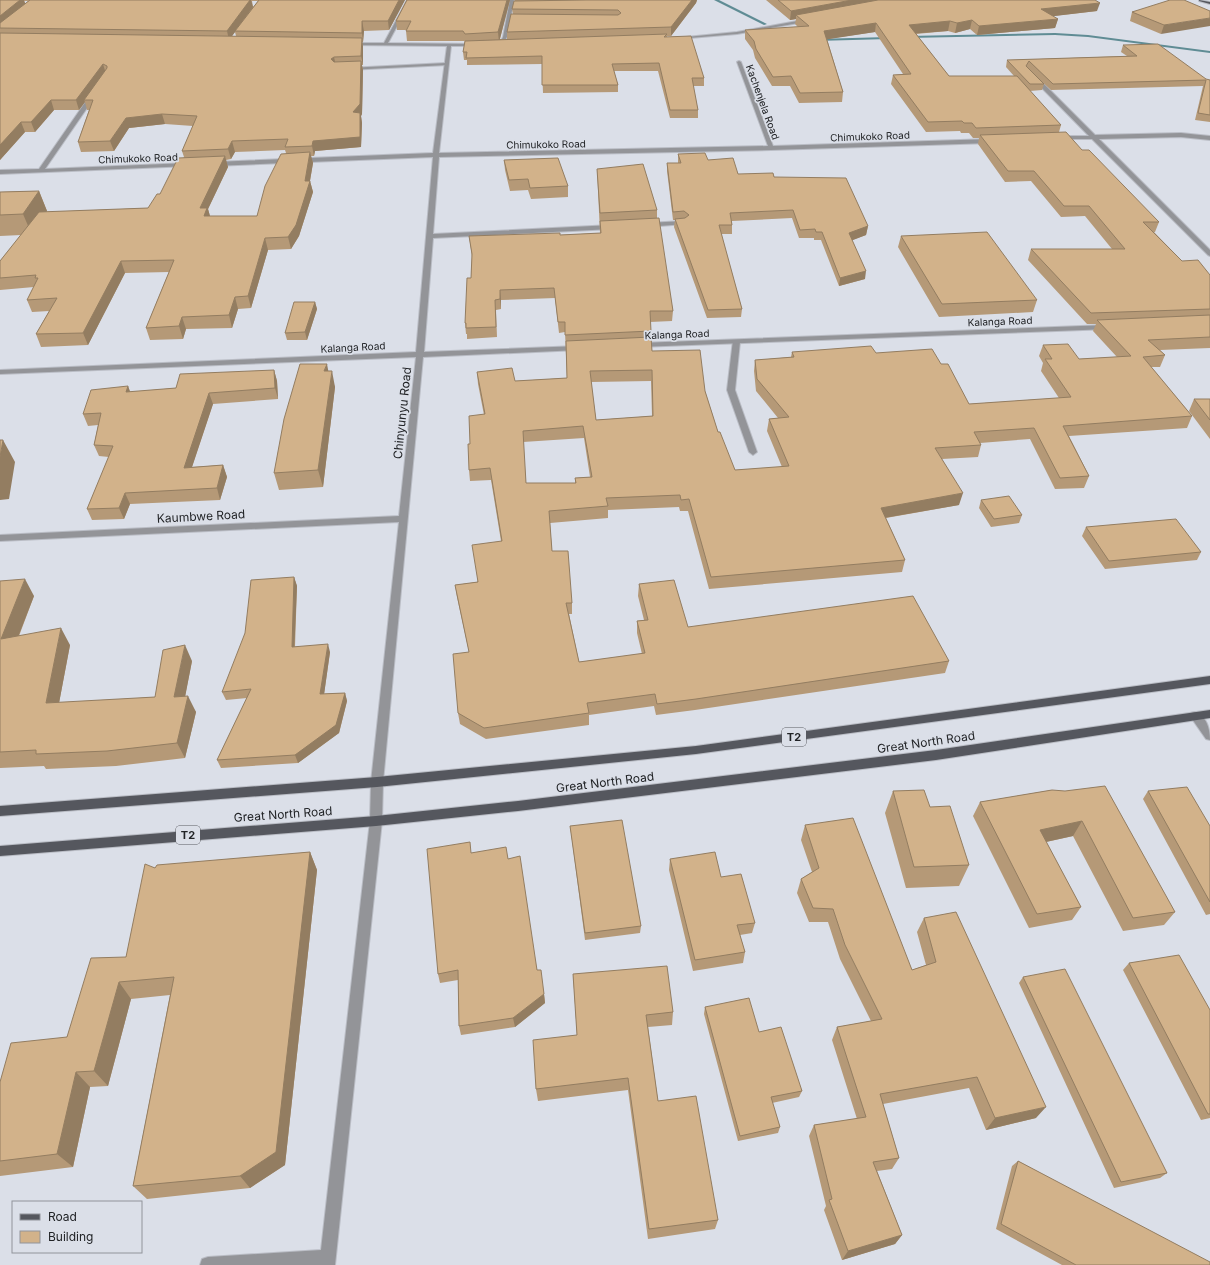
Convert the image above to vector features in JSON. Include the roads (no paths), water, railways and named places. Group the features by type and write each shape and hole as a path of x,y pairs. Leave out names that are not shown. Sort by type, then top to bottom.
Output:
{"main road":[{"path":"1201,0 1210,3"},
{"name":"Great North Road","path":"0,811 377,782 696,750 1210,680"},
{"name":"Great North Road","path":"0,851 376,821 701,785 889,761 1210,714"}],"street":[{"path":"385,45 409,0"},
{"path":"501,45 512,0"},
{"path":"511,8 518,7"},
{"path":"673,39 738,33 815,19"},
{"path":"508,20 516,20"},
{"path":"347,44 449,46 486,45"},
{"path":"494,45 509,44"},
{"name":"Chinyunyu Road","path":"327,1261 376,821 377,782 420,354 436,155 449,46"},
{"name":"Kachenjela Road","path":"739,62 771,148"},
{"path":"344,69 446,64"},
{"path":"1027,70 1210,254"},
{"path":"40,171 97,89"},
{"path":"1053,139 1181,135 1210,138"},
{"name":"Chimukoko Road","path":"207,164 436,155 771,148 998,140"},
{"name":"Chimukoko Road","path":"0,172 191,165"},
{"path":"636,226 684,223"},
{"path":"429,236 620,226"},
{"name":"Kalanga Road","path":"633,346 1115,327"},
{"path":"736,342 730,390 753,452"},
{"name":"Kalanga Road","path":"0,372 586,347"},
{"name":"Kaumbwe Road","path":"0,538 403,519"},
{"path":"1195,716 1210,736"},
{"path":"208,1265 327,1261"}],"waterway":[{"path":"716,0 765,24"},
{"path":"908,37 1055,34 1088,36 1210,52"},
{"path":"816,40 888,38"}]}
